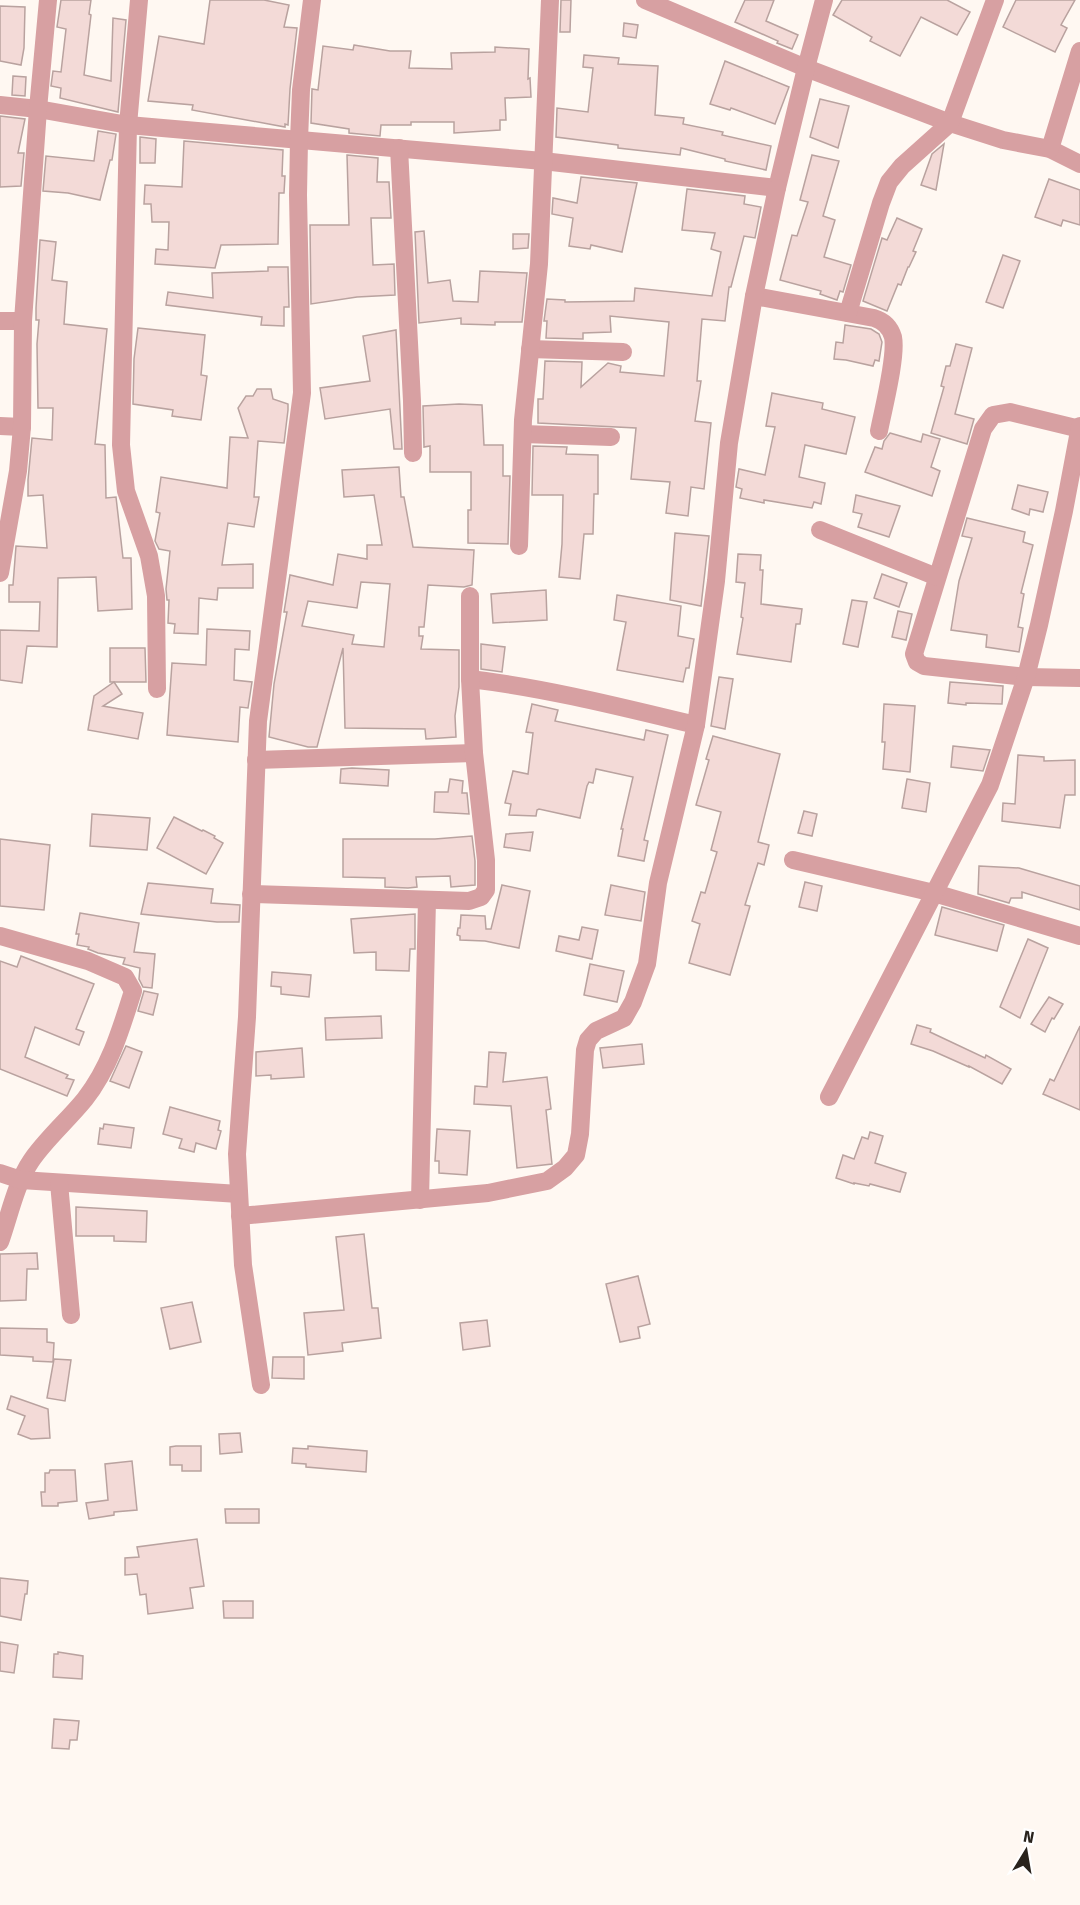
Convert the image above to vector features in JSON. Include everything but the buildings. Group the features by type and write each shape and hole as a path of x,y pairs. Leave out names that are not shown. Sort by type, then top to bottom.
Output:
{"street":[{"path":"0,569 18,471 22,427 23,321 48,0"},
{"path":"139,0 128,125 121,445 126,491 149,556 156,596 157,689"},
{"path":"261,1385 243,1265 237,1154 247,1017 258,721 302,393 298,195 300,90 312,0"},
{"path":"519,546 523,420 539,264 550,0"},
{"path":"645,0 806,68 950,123 1003,140 1050,149 1080,164"},
{"path":"240,1216 488,1193 547,1181 565,1168 576,1155 580,1134 585,1050 588,1040 596,1031 624,1018 633,1002 646,964 658,883 696,725 716,581 729,443 754,296 777,188 824,0"},
{"path":"848,313 889,182 902,166 950,123 995,0"},
{"path":"1050,149 1080,51"},
{"path":"0,105 38,109 128,125 543,160 777,188"},
{"path":"399,148 413,453"},
{"path":"754,296 885,322 893,335 894,350 879,431"},
{"path":"0,321 23,321"},
{"path":"530,349 623,352"},
{"path":"829,1097 990,785 1026,677 1059,534 1080,428 1010,412 993,415 983,429 914,654 917,662 924,666 1026,677 1080,678"},
{"path":"0,426 22,427"},
{"path":"523,434 611,437"},
{"path":"820,530 937,577"},
{"path":"251,894 469,901 481,897 486,890 486,860 474,753 470,679 470,596"},
{"path":"470,679 576,696 696,725"},
{"path":"256,760 474,753"},
{"path":"793,860 934,893 1080,936"},
{"path":"420,1200 427,900"},
{"path":"0,936 88,961 125,977 132,991 117,1041 100,1076 85,1099 31,1161 21,1180 0,1242"},
{"path":"0,1173 21,1180 239,1194"},
{"path":"59,1183 71,1315"}]}
